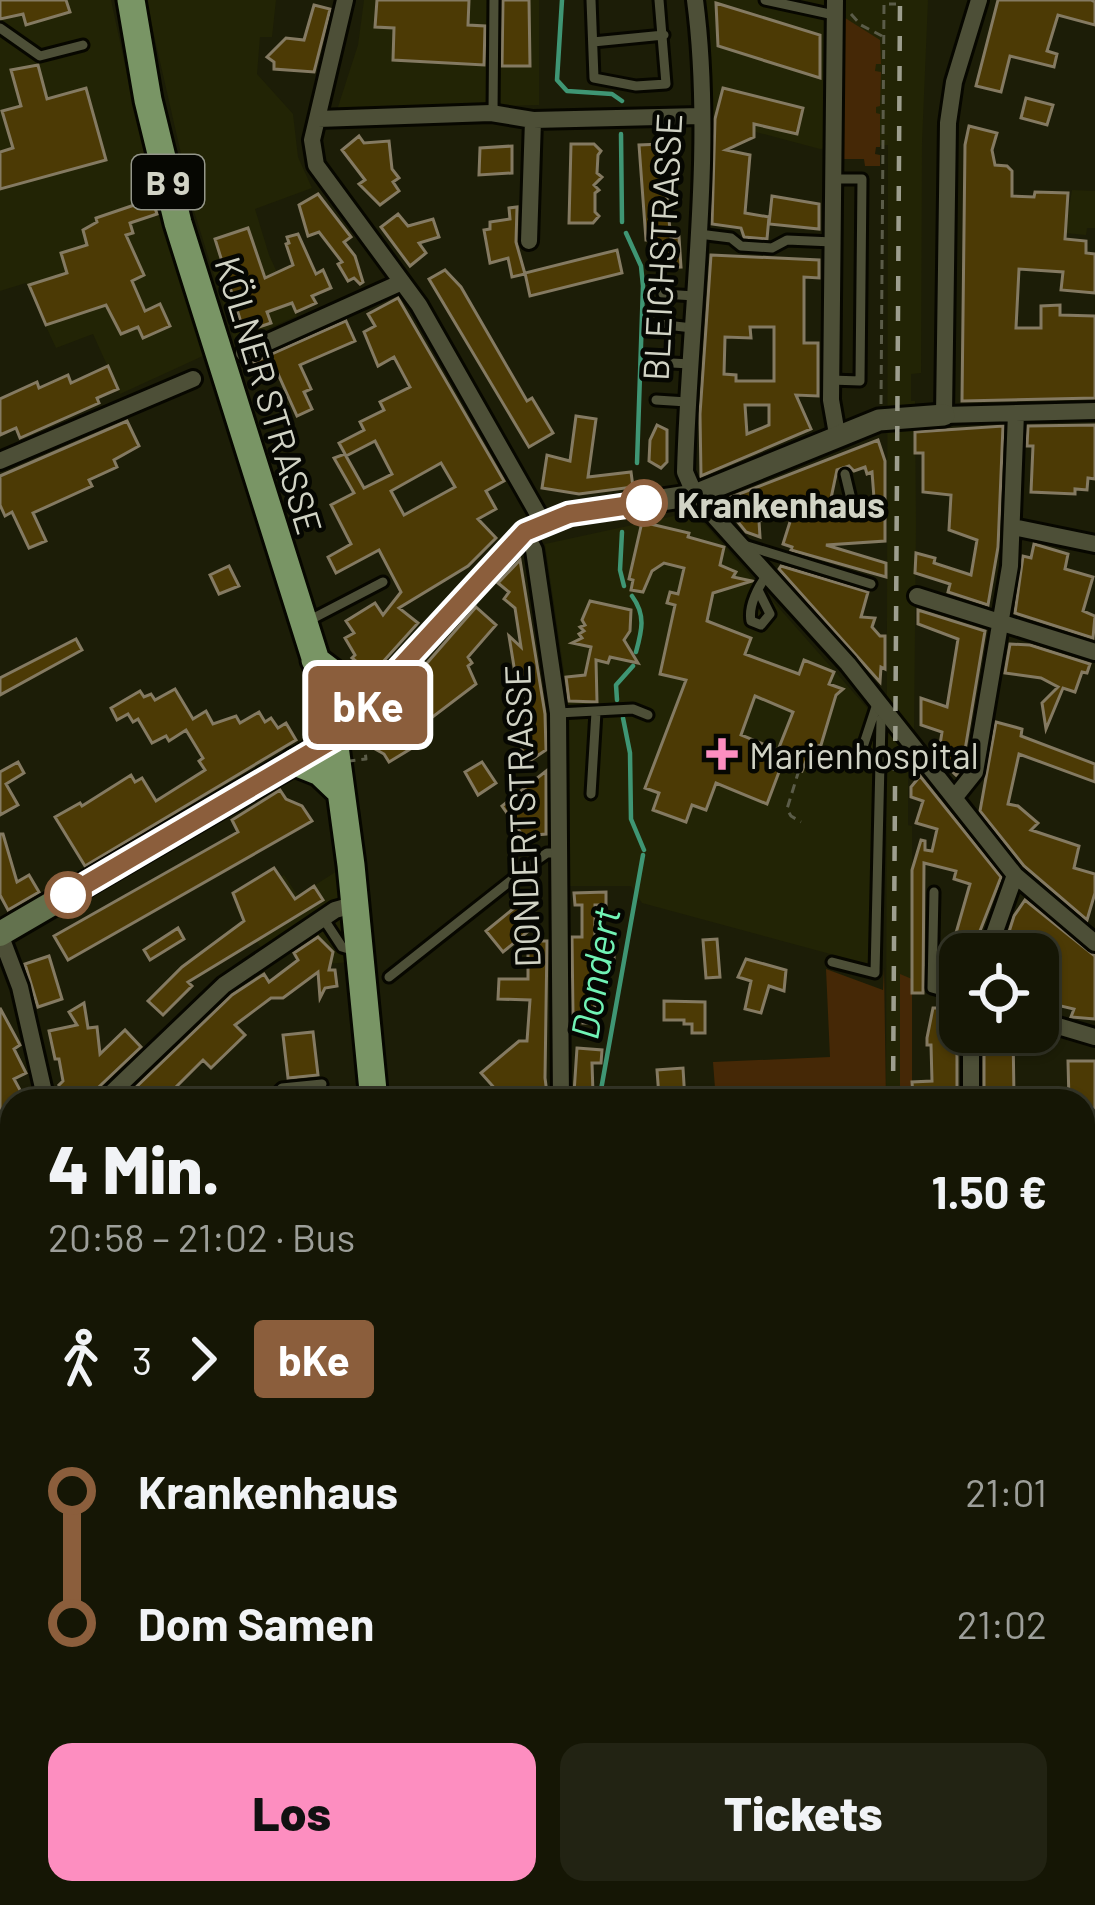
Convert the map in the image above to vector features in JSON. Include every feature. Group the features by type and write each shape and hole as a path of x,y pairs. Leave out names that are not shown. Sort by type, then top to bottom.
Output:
{"main road":[{"name":"KÖLNER STRASSE","path":"131,0 148,100 178,223 315,660 334,739"},
{"path":"315,660 352,688 379,694"},
{"path":"0,934 334,739"},
{"name":"B 9","path":"334,739 356,904 373,1089"},
{"path":"295,762 320,772 341,792"}],"street":[{"name":"DONDERTSTRASSE","path":"345,0 312,140 316,165 402,282 534,527 558,713 561,1089"},
{"name":"BLEICHSTRASSE","path":"695,0 702,54 701,116 685,472 695,495"},
{"path":"944,415 948,123 954,82 979,0"},
{"path":"837,442 831,380 838,5"},
{"path":"318,119 493,113 533,120 701,116"},
{"path":"529,241 533,120"},
{"path":"244,353 402,282"},
{"path":"0,461 193,379"},
{"path":"334,739 534,527 569,514 695,495 837,442 879,419 1095,411"},
{"path":"955,797 975,772 999,621 1013,527 1016,413"},
{"path":"695,495 739,544 762,583 882,706 1016,875 1095,943"},
{"path":"1013,527 1095,544"},
{"path":"917,596 1095,652"},
{"path":"995,933 1016,875"},
{"path":"116,1089 224,985 322,919 356,904"},
{"path":"0,934 20,987 43,1089"},
{"path":"1059,1026 1095,1037"},
{"path":"970,1053 971,1089"}],"lane":[{"path":"493,113 494,0"},
{"path":"591,0 594,78 635,86 666,84 659,0"},
{"path":"765,0 838,5"},
{"path":"0,28 40,56 82,45"},
{"path":"592,42 664,35"},
{"path":"635,86 637,118"},
{"path":"831,380 860,381 861,336 862,179 833,179"},
{"path":"697,234 731,238 740,246 772,248 788,240 833,242"},
{"path":"663,295 695,296"},
{"path":"658,324 692,328"},
{"path":"654,362 690,364"},
{"path":"656,400 687,402"},
{"path":"845,474 851,499"},
{"path":"739,544 871,584"},
{"path":"303,622 383,582"},
{"path":"818,753 847,763 860,756 882,706"},
{"path":"832,962 875,973 882,706"},
{"path":"558,713 633,709 648,715"},
{"path":"591,794 596,712"},
{"path":"389,977 537,860 559,854"},
{"path":"934,892 932,988 939,990"},
{"path":"322,919 342,947 360,953"},
{"path":"281,1089 322,1084"}],"path":[{"path":"881,406 884,4 896,4"},
{"path":"838,5 884,37"},
{"path":"799,770 787,809 801,822"}],"shaded area":[{"path":"0,0 111,0 148,172 205,355 120,394 93,334 56,348 26,283 0,291"},
{"path":"146,0 276,0 272,37 260,37 257,74 293,114 298,157 312,188 255,209 269,255 297,316 235,343 194,211"},
{"path":"364,0 539,0 539,105 337,110 358,45"},
{"path":"705,0 928,0 921,373 911,374 916,524 914,732 912,759 908,757 912,979 900,976 900,1089 886,1089 888,145 820,149 707,119 710,31"},
{"path":"842,16 880,40 881,64 876,64 875,71 881,72 880,106 876,107 880,147 875,154 880,155 880,166 865,166 864,159 843,159"},
{"path":"1072,190 1095,191 1095,228 1087,228 1086,235 1065,233"},
{"name":"Marienhospital","path":"674,516 704,523 876,718 871,965 642,903 631,886 570,886 568,699 545,544"},
{"path":"337,871 349,962 328,964 310,938 271,964 235,907 284,875 298,896"},
{"path":"884,968 886,1089 715,1089 713,1062 830,1057 826,969 883,990"},
{"path":"900,974 912,979 912,1089 900,1089"}],"building":[{"path":"0,0 66,0 70,12 26,25 23,14 0,19"},
{"path":"377,0 469,0 468,25 485,26 484,65 393,60 394,28 375,27"},
{"path":"503,0 529,0 530,66 502,66"},
{"path":"998,0 1091,0 1095,2 1095,25 1058,15 1047,51 1057,54 1054,67 1010,56 1001,92 976,86"},
{"path":"716,3 820,35 820,78 718,46"},
{"path":"314,5 330,9 314,72 274,69 267,57 286,38 304,40"},
{"path":"38,65 47,99 86,88 106,160 0,189 0,152 13,148 2,111 21,106 11,70"},
{"path":"723,88 803,108 797,134 754,124 754,137 726,150 750,155 745,213 769,217 767,239 744,237 741,228 712,224 715,119"},
{"path":"1026,98 1053,105 1047,125 1021,118"},
{"path":"969,126 997,133 992,150 995,165 1012,171 1012,196 1068,193 1065,239 1086,241 1086,253 1095,254 1095,293 1061,290 1063,272 1019,269 1016,328 1041,328 1041,306 1060,305 1060,315 1095,316 1095,398 962,401"},
{"path":"359,136 364,143 389,141 392,169 399,178 393,182 399,191 380,205 359,184 365,180 342,150"},
{"path":"571,144 594,144 601,151 597,173 602,177 594,185 599,190 595,212 599,216 593,223 569,223"},
{"path":"662,144 671,238 679,237 681,267 655,268 654,240 646,240 639,145"},
{"path":"512,146 512,173 479,175 480,148"},
{"path":"318,194 351,237 344,242 355,256 360,284 354,278 348,281 338,264 342,262 319,232 308,236 299,205"},
{"path":"772,196 819,204 819,229 769,224"},
{"path":"152,199 157,214 130,223 133,233 126,235 144,275 132,281 145,311 160,304 170,326 143,338 138,327 121,334 106,305 46,325 29,285 67,273 61,253 87,245 83,230 97,222 96,218"},
{"path":"517,207 516,242 525,274 512,277 508,258 490,263 484,230 490,229 490,222 510,219 509,208"},
{"path":"398,214 408,226 433,219 439,237 419,243 426,253 410,266 381,227"},
{"path":"248,228 265,278 293,265 287,237 298,234 316,274 323,270 331,288 312,296 316,303 296,312 292,303 267,312 271,323 244,332 215,239"},
{"path":"617,250 622,273 530,296 525,273"},
{"path":"711,255 819,260 819,278 804,277 804,343 818,343 818,396 796,395 811,429 701,476 700,414","holes":["750,327 774,327 774,381 736,381 736,375 724,374 725,337 751,338","745,405 769,405 769,425 747,434"]},
{"path":"445,270 461,287 527,401 532,398 553,433 529,447 429,279"},
{"path":"398,298 504,481 486,491 496,509 478,519 496,538 468,566 399,608 418,623 372,674 352,658 355,655 345,638 354,633 346,621 375,603 383,615 401,592 379,550 336,573 328,557 351,544 331,505 354,493 334,458 345,454 339,443 364,430 360,422 384,410 380,402 410,387 394,357 378,366 364,332 375,326 368,314","holes":["375,441 392,474 364,488 346,456","441,463 455,487 404,515 391,491"]},
{"path":"346,321 355,341 300,365 311,389 304,392 312,409 297,416 278,374 262,381 254,362"},
{"path":"108,366 118,389 97,398 99,403 20,438 16,428 0,435 0,399 37,382 39,388 68,375 71,383"},
{"path":"576,416 596,419 588,477 631,472 633,487 579,494 542,488 547,455 570,461"},
{"path":"127,421 139,446 114,460 117,467 89,480 92,486 33,513 46,541 29,548 12,512 5,516 0,505 0,476"},
{"path":"657,425 667,430 667,462 661,468 649,461"},
{"path":"1095,425 1095,479 1088,478 1087,490 1031,492 1033,446 1027,446 1028,426"},
{"path":"1003,426 998,547 988,605 948,592 950,584 915,573 916,553 971,575 977,540 949,530 951,495 923,492 923,453 915,453 915,432"},
{"path":"878,440 885,461 885,541 826,545 886,563 886,577 783,544 795,506 759,521 760,537 746,532 721,501","holes":["849,466 854,471 865,467 867,474 872,472 874,498 860,499 852,508 842,501 830,503 837,470"]},
{"path":"642,522 724,547 720,565 736,572 733,577 752,581 713,593 707,621 751,638 745,654 799,674 804,660 834,672 829,684 843,689 836,695 821,745 810,749 814,764 806,761 802,771 782,764 767,804 716,783 706,810 692,805 686,822 653,810 659,793 645,788 686,680 660,674 675,605 667,603 670,592 678,594 684,568 664,563 652,571 643,592 631,590 633,580 629,579","holes":["755,696 793,712 778,750 741,735"]},
{"path":"1034,544 1068,554 1065,569 1093,577 1083,611 1095,616 1093,638 1015,613 1023,556 1031,558"},
{"path":"520,560 545,714 546,750 522,766 522,743 513,743 512,708 530,696 525,677 516,679 509,636 521,647 515,608 504,599 509,592 498,583"},
{"path":"229,566 239,586 219,594 210,575"},
{"path":"779,569 868,592 861,617 875,618 872,627 885,636 880,682"},
{"path":"590,601 631,610 630,631 624,640 638,663 610,657 608,663 596,660 597,702 569,701 566,677 585,675 591,647 572,643 582,638 580,627 585,625 582,620"},
{"path":"476,607 496,625 468,657 476,684 410,734 417,745 389,762 366,744 378,719"},
{"path":"918,610 985,631 962,768 956,775 942,762 942,732 921,725 921,698 947,707 958,639 918,624"},
{"path":"76,639 82,650 0,695 0,678"},
{"path":"1010,644 1030,645 1090,664 1075,692 1063,688 1046,729 1042,703 1058,687 1041,678 1005,673"},
{"path":"175,689 193,719 206,711 213,724 236,716 240,723 259,712 265,722 271,718 278,728 286,723 296,740 85,866 55,817 131,775 135,782 142,778 156,801 205,770 186,730 169,741 166,736 152,743 138,719 133,722 128,714 117,720 111,708 140,691 155,700"},
{"path":"996,722 1022,729 1021,736 1095,764 1095,782 1019,754 1008,804 1018,806 1038,823 1031,830 1079,846 1074,868 1095,874 1087,920 1024,866 980,811"},
{"path":"18,762 24,773 6,784 18,805 0,815 0,772"},
{"path":"482,762 496,783 478,795 465,772"},
{"path":"546,771 546,834 523,836 502,806"},
{"path":"920,776 1001,877 979,933 956,933 970,884 954,879 956,871 924,863 923,993 912,993 912,870 921,840 925,850 932,851 937,829 916,823 923,801 911,797 911,787"},
{"path":"280,790 286,799 302,806 312,821 68,960 54,936 238,832 232,820"},
{"path":"0,834 17,882 29,875 39,892 8,910 0,895"},
{"path":"274,868 295,899 314,886 323,900 188,982 192,986 163,1015 148,1001 182,967 244,921 233,893"},
{"path":"606,892 606,905 595,905 595,945 614,945 614,960 594,960 595,1023 583,1023 583,1015 573,1015 572,937 582,937 582,905 575,905 574,893"},
{"path":"1025,900 1095,956 1095,1019 1071,1017 1074,1009 1059,1005 1059,933 1009,933"},
{"path":"519,904 536,925 503,952 486,931"},
{"path":"178,928 184,939 150,960 144,950"},
{"path":"318,937 333,952 329,970 335,970 337,986 325,988 320,998 318,972 235,1025 245,1035 211,1068 203,1060 176,1089 134,1089 232,995 264,974 269,982 298,960 294,953"},
{"path":"717,939 720,977 706,978 703,940"},
{"path":"528,941 547,941 546,1089 495,1089 481,1073 519,1041 527,1041 530,1000 498,999 499,979 528,979"},
{"path":"49,956 62,999 38,1007 25,964"},
{"path":"746,959 786,970 784,991 769,986 761,1013 745,1009 751,981 738,977"},
{"path":"664,1001 705,1002 705,1033 692,1033 692,1024 684,1020 664,1020"},
{"path":"84,1003 88,1028 97,1027 100,1054 125,1030 141,1047 97,1089 59,1085 63,1081 59,1059 55,1059 49,1031 77,1025 69,1012"},
{"path":"0,1008 20,1045 14,1049 26,1073 14,1079 19,1089 0,1089"},
{"path":"933,1008 939,1008 939,1053 957,1053 957,1089 912,1089 912,1082 932,1081 931,1045 927,1045"},
{"path":"313,1032 318,1075 288,1078 283,1035"},
{"path":"577,1048 602,1050 601,1063 592,1063 593,1089 574,1089"},
{"path":"984,1053 1013,1053 1014,1089 984,1089"},
{"path":"1068,1061 1095,1061 1095,1089 1069,1089"},
{"path":"683,1068 684,1089 658,1089 657,1070"}],"waterway":[{"name":"Dondert","path":"562,0 557,80 567,91 612,94 622,101"},
{"name":"Dondert","path":"621,134 622,222"},
{"name":"Dondert","path":"626,233 641,266 643,286 637,463"},
{"name":"Dondert","path":"622,532 624,586"},
{"name":"Dondert","path":"632,596 642,623 636,652"},
{"name":"Dondert","path":"617,700 616,685 633,666"},
{"name":"Dondert","path":"623,718 630,753 631,819 644,850"},
{"name":"Dondert","path":"601,1089 643,855"},
{"name":"Dondert","path":"1095,1633 1095,1655"}],"railway":[{"path":"893,1089 900,0"}],"bus line":[{"name":"bKe","path":"68,895 334,739 525,532 569,514 644,503"}],"place":[{"name":"Krankenhaus","path":"644,503"},
{"name":"Marienhospital","path":"722,754"}]}
